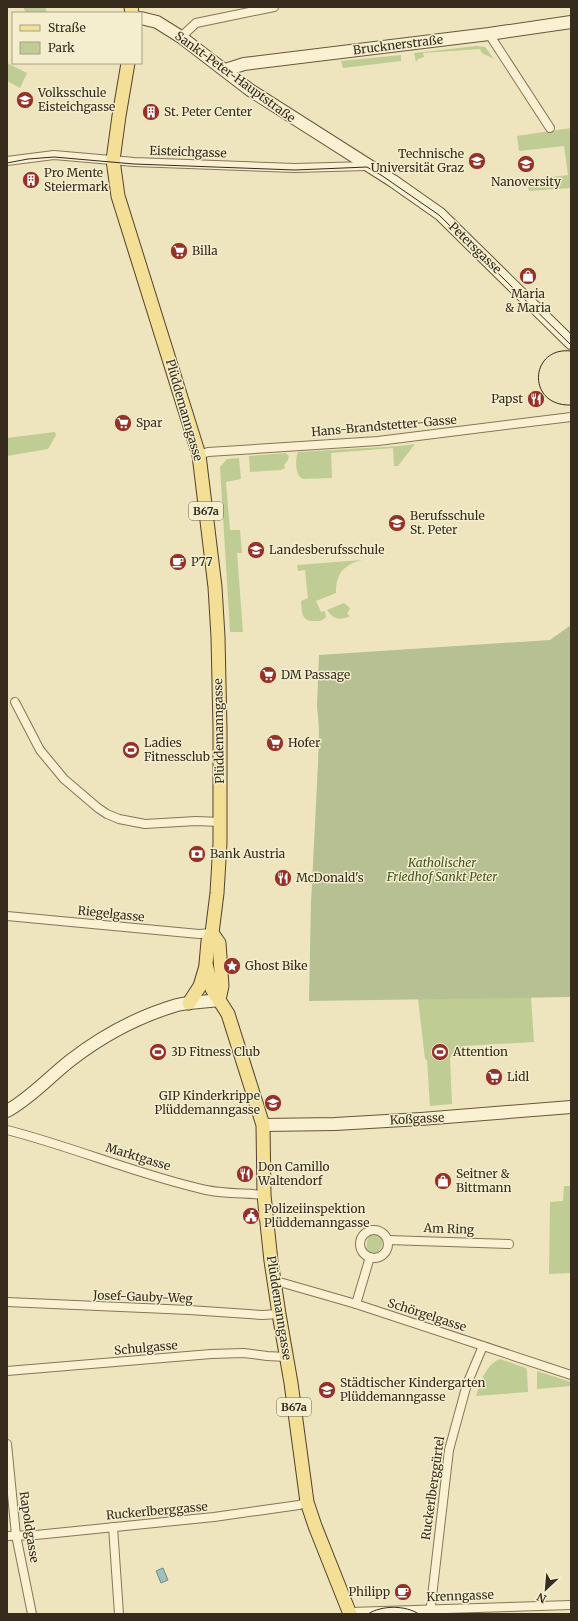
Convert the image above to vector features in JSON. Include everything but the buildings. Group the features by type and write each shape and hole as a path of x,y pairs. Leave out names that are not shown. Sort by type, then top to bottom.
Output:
{"main road":[{"name":"Sankt-Peter-Hauptstraße","path":"142,18 157,22 181,37 261,97 368,166"},
{"name":"Brucknerstraße","path":"225,70 244,64 489,34 571,22"},
{"name":"Plüddemanngasse","path":"128,64 113,160 118,196 199,455 215,587 218,629 221,822 217,893 212,933 208,941 206,964 212,988 228,1014 264,1126 264,1195 278,1314 286,1357 307,1502 315,1526 350,1613"},
{"name":"Petersgasse","path":"368,166 440,214 571,343"},
{"name":"Plüddemanngasse","path":"212,933 219,943 219,962 222,986 219,1000"},
{"path":"189,1003 200,986 206,964"},
{"path":"7,1110 21,1103 71,1060 105,1037 146,1016 177,1005 219,1000"},
{"name":"Koßgasse","path":"264,1126 421,1119 571,1107"}],"street":[{"path":"181,37 196,23 274,7"},
{"path":"489,34 550,128"},
{"name":"Eisteichgasse","path":"7,161 54,155 163,163 295,168 368,166"},
{"name":"Hans-Brandstetter-Gasse","path":"199,455 208,452 378,441 571,417"},
{"path":"15,702 40,750 64,779 107,814 119,819 145,824 196,821 221,822"},
{"name":"Riegelgasse","path":"7,916 199,934 212,933"},
{"name":"Marktgasse","path":"7,1130 48,1141 130,1168 208,1190 264,1195"},
{"name":"Am Ring","path":"370,1257 363,1252 361,1248 364,1236 370,1231 383,1233 388,1240 510,1244"},
{"path":"356,1304 370,1257 380,1257 384,1254 387,1250 388,1240"},
{"name":"Schörgelgasse","path":"274,1282 283,1283 356,1304 405,1322 571,1375"},
{"name":"Josef-Gauby-Weg","path":"7,1302 267,1315 278,1314"},
{"name":"Ruckerlberggürtel","path":"430,1612 449,1450 467,1384 483,1346"},
{"name":"Schulgasse","path":"7,1371 210,1354 244,1353 286,1357"},
{"name":"Rapoldgasse","path":"7,1444 16,1535 32,1614"},
{"name":"Ruckerlberggasse","path":"7,1536 36,1535 214,1517 299,1505 307,1502"},
{"path":"113,1527 120,1614"},
{"name":"Krenngasse","path":"350,1613 430,1612 571,1605"}],"green space":[{"path":"23,7 45,7 47,12 26,12"},
{"path":"477,46 485,47 494,59 482,53 480,49 423,53 424,57 418,59 416,62 414,53"},
{"path":"401,55 401,61 343,68 341,61"},
{"path":"7,63 27,73 20,88 7,81"},
{"path":"571,128 571,188 529,191 527,180 568,175 564,146 519,151 517,136"},
{"path":"55,432 56,435 48,449 7,456 7,438"},
{"path":"415,444 398,466 394,466 393,448 331,453 332,478 303,479 297,471 296,459 298,452"},
{"path":"286,453 289,456 284,465 285,468 281,470 250,472 249,456"},
{"path":"239,458 241,479 226,482 230,530 240,530 242,553 237,553 243,632 230,632 220,467 227,459"},
{"path":"362,560 355,562 342,571 337,581 336,593 316,601 321,612 325,611 326,617 318,621 307,620 303,616 301,601 308,598 305,570 298,571 297,565"},
{"path":"344,603 350,608 347,614 350,616 346,618 340,619 334,617 327,610"},
{"name":"Katholischer Friedhof Sankt Peter","path":"571,625 571,997 309,1001 311,903 318,764 319,729 317,706 319,655 550,640"},
{"name":"Attention","path":"531,997 534,1042 464,1046 450,1058 452,1104 430,1106 427,1060 425,1059 418,999"},
{"path":"564,1186 571,1186 571,1273 549,1274 550,1202 563,1201"},
{"path":"376,1232 383,1237 383,1243 376,1253 370,1255 367,1248 368,1239 370,1234"},
{"path":"500,1359 526,1368 528,1392 476,1396 487,1369 495,1361"},
{"path":"537,1371 571,1382 571,1386 537,1389"}],"water":[{"path":"163,1568 168,1580 161,1583 156,1571"}],"tram line":[{"path":"7,163 28,159 54,157 134,164 295,170 367,167 439,215 571,345"},
{"path":"571,351 557,352 547,358 541,366 538,377 540,387 546,397 556,403 571,405"},
{"path":"368,1614 380,1609 394,1607 407,1609 419,1614"}],"place":[{"name":"Volksschule Eisteichgasse","path":"25,100"},
{"name":"St. Peter Center","path":"151,112"},
{"name":"Technische Universität Graz","path":"477,161"},
{"name":"Nanoversity","path":"526,164"},
{"name":"Pro Mente Steiermark","path":"31,180"},
{"name":"Billa","path":"179,251"},
{"name":"Maria & Maria","path":"528,276"},
{"name":"Papst","path":"536,399"},
{"name":"Spar","path":"123,423"},
{"name":"Berufsschule St. Peter","path":"397,523"},
{"name":"Landesberufsschule","path":"256,550"},
{"name":"P77","path":"178,562"},
{"name":"DM Passage","path":"268,675"},
{"name":"Hofer","path":"275,743"},
{"name":"Ladies Fitnessclub","path":"131,750"},
{"name":"Bank Austria","path":"197,854"},
{"name":"McDonald's","path":"283,878"},
{"name":"Ghost Bike","path":"232,966"},
{"name":"3D Fitness Club","path":"158,1052"},
{"name":"Attention","path":"440,1052"},
{"name":"Lidl","path":"494,1077"},
{"name":"GIP Kinderkrippe Plüddemanngasse","path":"273,1103"},
{"name":"Don Camillo Waltendorf","path":"245,1174"},
{"name":"Seitner & Bittmann","path":"443,1181"},
{"name":"Polizeiinspektion Plüddemanngasse","path":"251,1216"},
{"name":"Städtischer Kindergarten Plüddemanngasse","path":"327,1390"},
{"name":"Philipp","path":"403,1592"}]}
